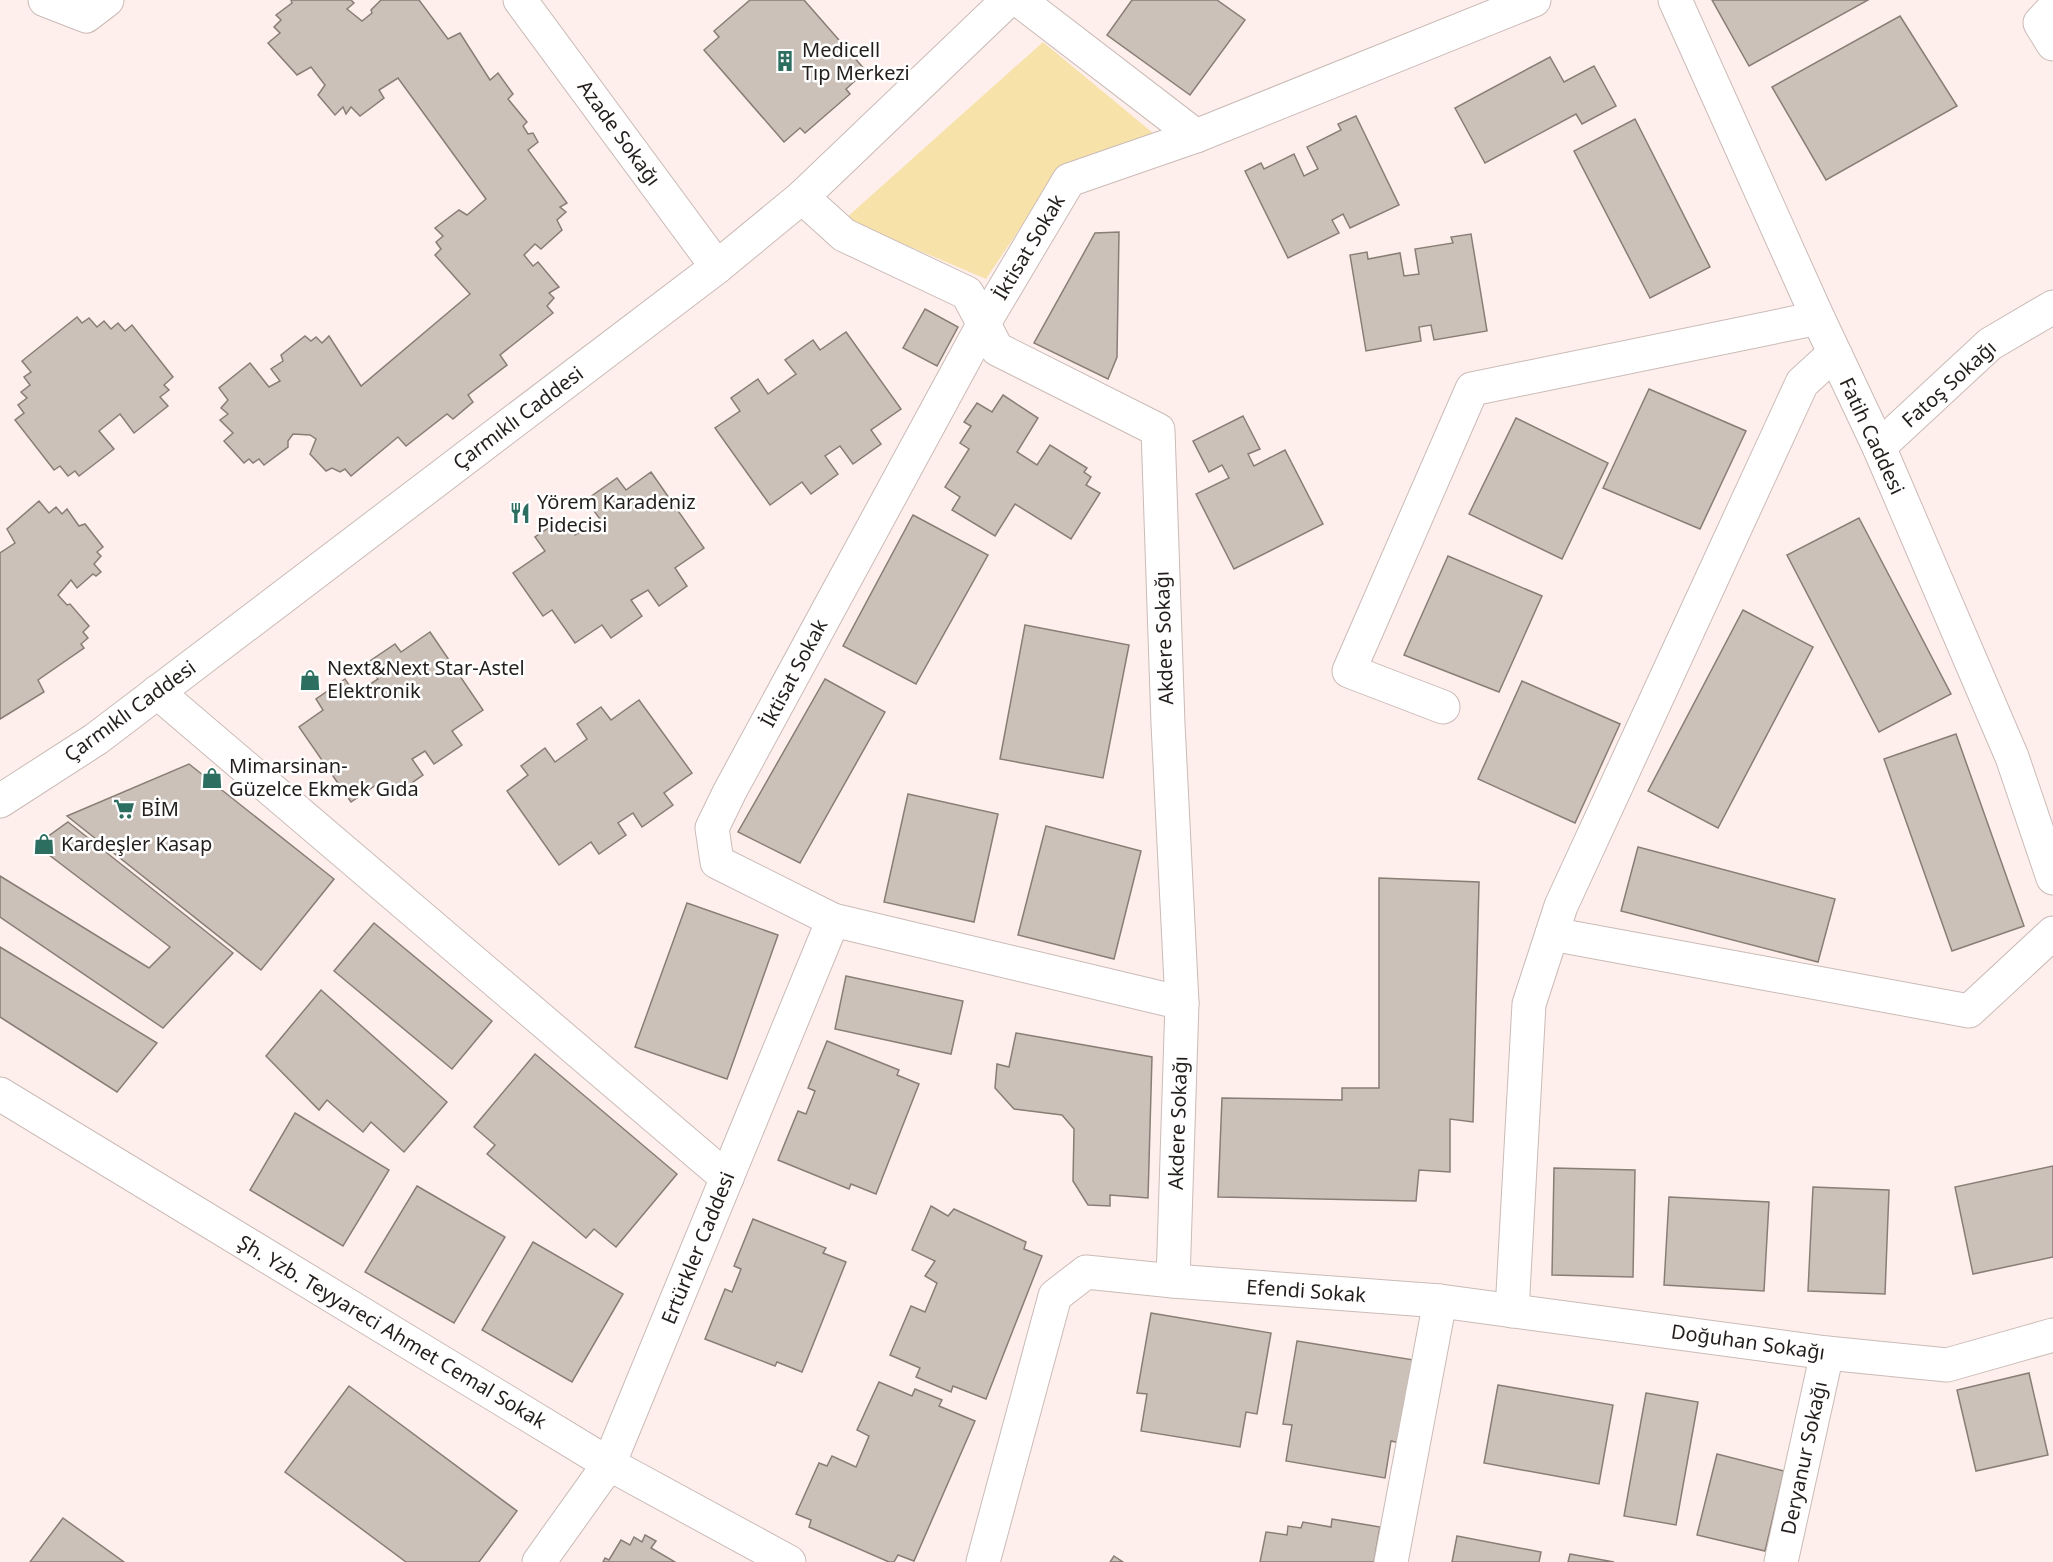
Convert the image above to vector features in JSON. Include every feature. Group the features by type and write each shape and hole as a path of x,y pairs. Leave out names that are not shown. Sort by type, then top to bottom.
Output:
{"street":[{"path":"45,0 86,16 107,0"},
{"name":"Azade Sokağı","path":"520,0 717,267"},
{"name":"Çarmıklı Caddesi","path":"0,801 96,739 717,267 802,197 1008,0"},
{"path":"1019,0 1196,136"},
{"name":"İktisat Sokak","path":"1182,1003 833,920 717,862 712,828 984,323 1070,180 1196,136 1534,0"},
{"name":"Fatih Caddesi","path":"1675,0 1818,318 1879,447 2012,757 2053,878"},
{"path":"2053,9 2040,23 2053,44"},
{"name":"Akdere Sokağı","path":"802,197 844,235 967,293 997,349 1158,430 1168,724 1182,1003 1173,1281"},
{"name":"Fatoş Sokağı","path":"1879,447 1990,344 2053,307"},
{"path":"1443,707 1349,671 1472,389 1818,318"},
{"path":"1512,1311 1529,1004 1561,906 1802,382 1826,361 1836,356"},
{"path":"157,692 727,1178"},
{"name":"Ertürkler Caddesi","path":"539,1562 609,1464 833,920"},
{"path":"1552,934 1970,1011 2053,933"},
{"name":"Şh. Yzb. Teyyareci Ahmet Cemal Sokak","path":"0,1094 609,1464 789,1562"},
{"name":"Efendi Sokak","path":"983,1562 1055,1296 1086,1272 1173,1281 1440,1301"},
{"path":"1391,1562 1440,1301"},
{"name":"Doğuhan Sokağı","path":"1440,1301 1827,1353 1947,1365 2053,1335"},
{"name":"Deryanur Sokağı","path":"1781,1562 1827,1353"}],"shaded area":[{"path":"1043,42 1153,133 1061,167 986,279 845,219"}],"building":[{"path":"291,0 351,0 354,3 347,9 362,21 372,13 371,10 381,0 419,0 448,39 460,33 490,80 498,73 513,94 508,99 527,122 523,126 528,134 533,133 538,142 528,150 567,203 560,207 566,212 557,220 562,230 541,249 535,244 524,255 533,266 538,262 559,287 549,293 554,298 547,306 553,313 500,355 507,365 468,395 473,402 453,419 447,414 406,446 398,437 351,476 345,469 340,472 332,468 326,471 310,454 316,439 310,435 293,434 288,441 288,447 264,465 259,459 253,463 249,459 244,463 224,441 233,433 220,420 228,414 221,408 228,400 219,388 250,363 269,387 280,381 271,369 283,361 281,355 305,336 311,341 316,337 322,343 329,336 361,386 470,294 435,255 441,249 436,242 443,236 435,228 459,210 467,215 486,199 398,78 379,90 384,98 360,116 351,107 346,114 343,107 335,115 318,95 325,85 311,67 297,75 268,43 280,33 274,27 281,20 276,15 292,3"},
{"name":"Medicell Tıp Merkezi","path":"750,0 804,0 866,71 846,89 850,94 805,133 800,128 784,142 704,50 719,37 714,31"},
{"path":"1132,0 1217,0 1245,20 1190,95 1107,35"},
{"path":"1712,0 1868,0 1749,66"},
{"path":"1900,16 1957,106 1826,180 1772,87"},
{"path":"1550,57 1564,82 1594,66 1616,106 1582,124 1576,114 1485,163 1455,108"},
{"path":"1356,116 1399,205 1350,228 1343,214 1332,220 1339,233 1288,258 1245,171 1261,163 1264,169 1294,154 1304,176 1318,169 1307,147 1341,130 1338,124"},
{"path":"1635,119 1710,267 1650,298 1574,151"},
{"path":"1119,232 1117,357 1108,379 1034,343 1095,233"},
{"path":"1471,234 1487,331 1434,340 1431,325 1419,327 1421,341 1366,351 1350,255 1367,252 1368,259 1400,253 1404,276 1419,274 1415,249 1453,243 1451,237"},
{"path":"925,309 958,327 937,366 903,348"},
{"path":"77,317 82,323 89,318 97,327 104,321 111,329 118,323 125,331 132,325 173,377 164,385 169,390 160,397 168,406 134,433 120,414 99,431 114,449 79,476 75,471 68,476 60,466 54,470 15,420 24,413 18,405 27,398 21,392 30,385 24,377 31,372 22,361"},
{"path":"846,332 901,409 871,430 881,444 853,464 840,446 825,456 838,474 811,494 802,482 770,505 715,428 740,411 731,398 758,379 768,394 796,374 785,360 813,340 820,350"},
{"path":"1649,389 1746,431 1700,529 1603,488"},
{"path":"1003,395 1038,418 1017,452 1037,465 1050,445 1087,468 1084,472 1091,477 1086,485 1100,493 1071,539 1015,504 995,536 952,510 960,497 945,487 969,449 960,443 971,426 964,422 977,403 992,412"},
{"path":"1243,416 1260,449 1248,454 1254,466 1285,450 1323,524 1234,569 1196,494 1229,478 1222,465 1209,472 1193,441"},
{"path":"1516,418 1608,463 1562,559 1469,514"},
{"path":"651,472 704,548 675,568 687,586 659,606 648,590 631,600 642,616 611,638 602,625 575,643 552,610 543,616 513,573 545,551 535,537 563,518 575,535 600,519 586,500 617,478 626,490"},
{"path":"39,501 49,513 56,507 62,514 67,509 79,526 85,524 103,547 97,552 101,556 94,564 101,572 96,576 93,574 77,588 71,580 58,595 67,605 70,604 89,626 83,632 88,638 81,644 84,648 38,680 44,692 0,719 0,553 15,543 7,529"},
{"path":"913,515 988,555 916,684 843,646"},
{"path":"1859,518 1951,694 1879,732 1787,555"},
{"path":"1448,556 1542,596 1499,692 1404,655"},
{"path":"1743,610 1813,647 1718,828 1648,791"},
{"path":"1025,625 1129,645 1103,778 1000,759"},
{"path":"430,632 483,710 452,731 462,745 434,764 425,751 412,759 423,775 393,796 382,781 351,802 299,727 323,710 316,699 345,679 355,694 378,679 367,663 395,644 401,652"},
{"path":"825,679 885,712 800,863 738,832"},
{"path":"1522,681 1620,724 1575,823 1478,779"},
{"path":"639,700 692,773 664,793 673,805 642,827 633,813 618,823 626,835 599,854 591,842 559,865 507,791 528,775 521,766 545,748 555,762 587,739 577,724 601,707 611,720"},
{"path":"1956,734 2024,926 1952,951 1884,759"},
{"path":"189,764 334,879 261,970 67,816"},
{"path":"908,794 998,814 974,922 884,902"},
{"path":"68,822 233,953 163,1028 0,917 0,876 149,968 170,947 36,845"},
{"path":"1046,826 1141,851 1114,959 1018,935"},
{"path":"1638,847 1835,899 1818,962 1621,911"},
{"path":"1379,878 1479,882 1473,1122 1450,1119 1450,1172 1419,1170 1416,1201 1218,1197 1222,1098 1342,1100 1342,1088 1379,1088"},
{"path":"687,903 778,935 727,1079 635,1047"},
{"path":"374,923 492,1021 452,1069 334,971"},
{"path":"0,947 157,1043 117,1092 0,1017"},
{"path":"846,976 963,1001 951,1054 835,1029"},
{"path":"321,990 447,1102 404,1152 371,1122 363,1132 327,1100 319,1110 266,1056"},
{"path":"1016,1033 1152,1057 1148,1198 1110,1195 1110,1206 1088,1205 1073,1181 1074,1129 1062,1115 1014,1109 995,1088 997,1064 1009,1067"},
{"path":"827,1041 899,1070 897,1075 919,1084 876,1194 851,1184 849,1189 778,1160 798,1111 806,1114 815,1091 808,1088"},
{"path":"535,1054 677,1174 616,1247 594,1229 586,1238 487,1154 495,1145 474,1127"},
{"path":"295,1113 389,1170 343,1246 250,1190"},
{"path":"2053,1166 2053,1257 1973,1274 1955,1187"},
{"path":"1554,1168 1635,1170 1633,1277 1552,1275"},
{"path":"417,1186 505,1237 454,1323 365,1272"},
{"path":"1813,1187 1889,1190 1885,1294 1808,1291"},
{"path":"1669,1197 1769,1202 1764,1291 1664,1285"},
{"path":"931,1206 948,1216 954,1209 1026,1242 1024,1249 1042,1256 986,1399 953,1386 951,1392 916,1377 920,1368 890,1355 911,1306 925,1312 937,1283 925,1276 935,1261 912,1250"},
{"path":"753,1219 826,1248 823,1253 846,1262 802,1372 777,1362 775,1366 705,1339 725,1289 732,1292 741,1269 734,1266"},
{"path":"533,1242 623,1294 572,1382 482,1330"},
{"path":"1151,1313 1271,1333 1257,1414 1246,1412 1240,1447 1141,1431 1147,1394 1137,1393"},
{"path":"1297,1341 1414,1360 1400,1443 1391,1441 1385,1478 1286,1461 1292,1425 1283,1424"},
{"path":"2029,1373 2048,1455 1976,1471 1957,1390"},
{"path":"879,1382 912,1396 915,1389 942,1400 939,1406 975,1421 914,1561 898,1555 894,1562 889,1562 809,1527 811,1520 796,1514 819,1463 827,1466 832,1456 856,1467 869,1436 857,1430"},
{"path":"1498,1385 1613,1405 1599,1484 1484,1463"},
{"path":"349,1386 517,1511 479,1562 406,1562 285,1472"},
{"path":"1646,1393 1698,1402 1676,1525 1624,1516"},
{"path":"1717,1454 1784,1471 1765,1551 1697,1535"},
{"path":"63,1518 124,1562 30,1562"},
{"path":"1332,1519 1380,1527 1374,1562 1260,1562 1266,1532 1287,1535 1288,1526 1301,1528 1303,1522 1331,1527"},
{"path":"645,1535 656,1541 651,1548 675,1562 603,1562 605,1558 609,1560 621,1540 630,1545 634,1537 642,1542"},
{"path":"1457,1536 1541,1552 1539,1562 1452,1562"},
{"path":"1570,1554 1614,1562 1568,1562"},
{"path":"1114,1556 1123,1562 1110,1562"}],"place":[{"name":"Medicell Tıp Merkezi","path":"785,61"},
{"name":"Yörem Karadeniz Pidecisi","path":"520,513"},
{"name":"Next&Next Star-Astel Elektronik","path":"310,680"},
{"name":"Mimarsinan- Güzelce Ekmek Gıda","path":"212,778"},
{"name":"BİM","path":"124,809"},
{"name":"Kardeşler Kasap","path":"44,844"}]}
